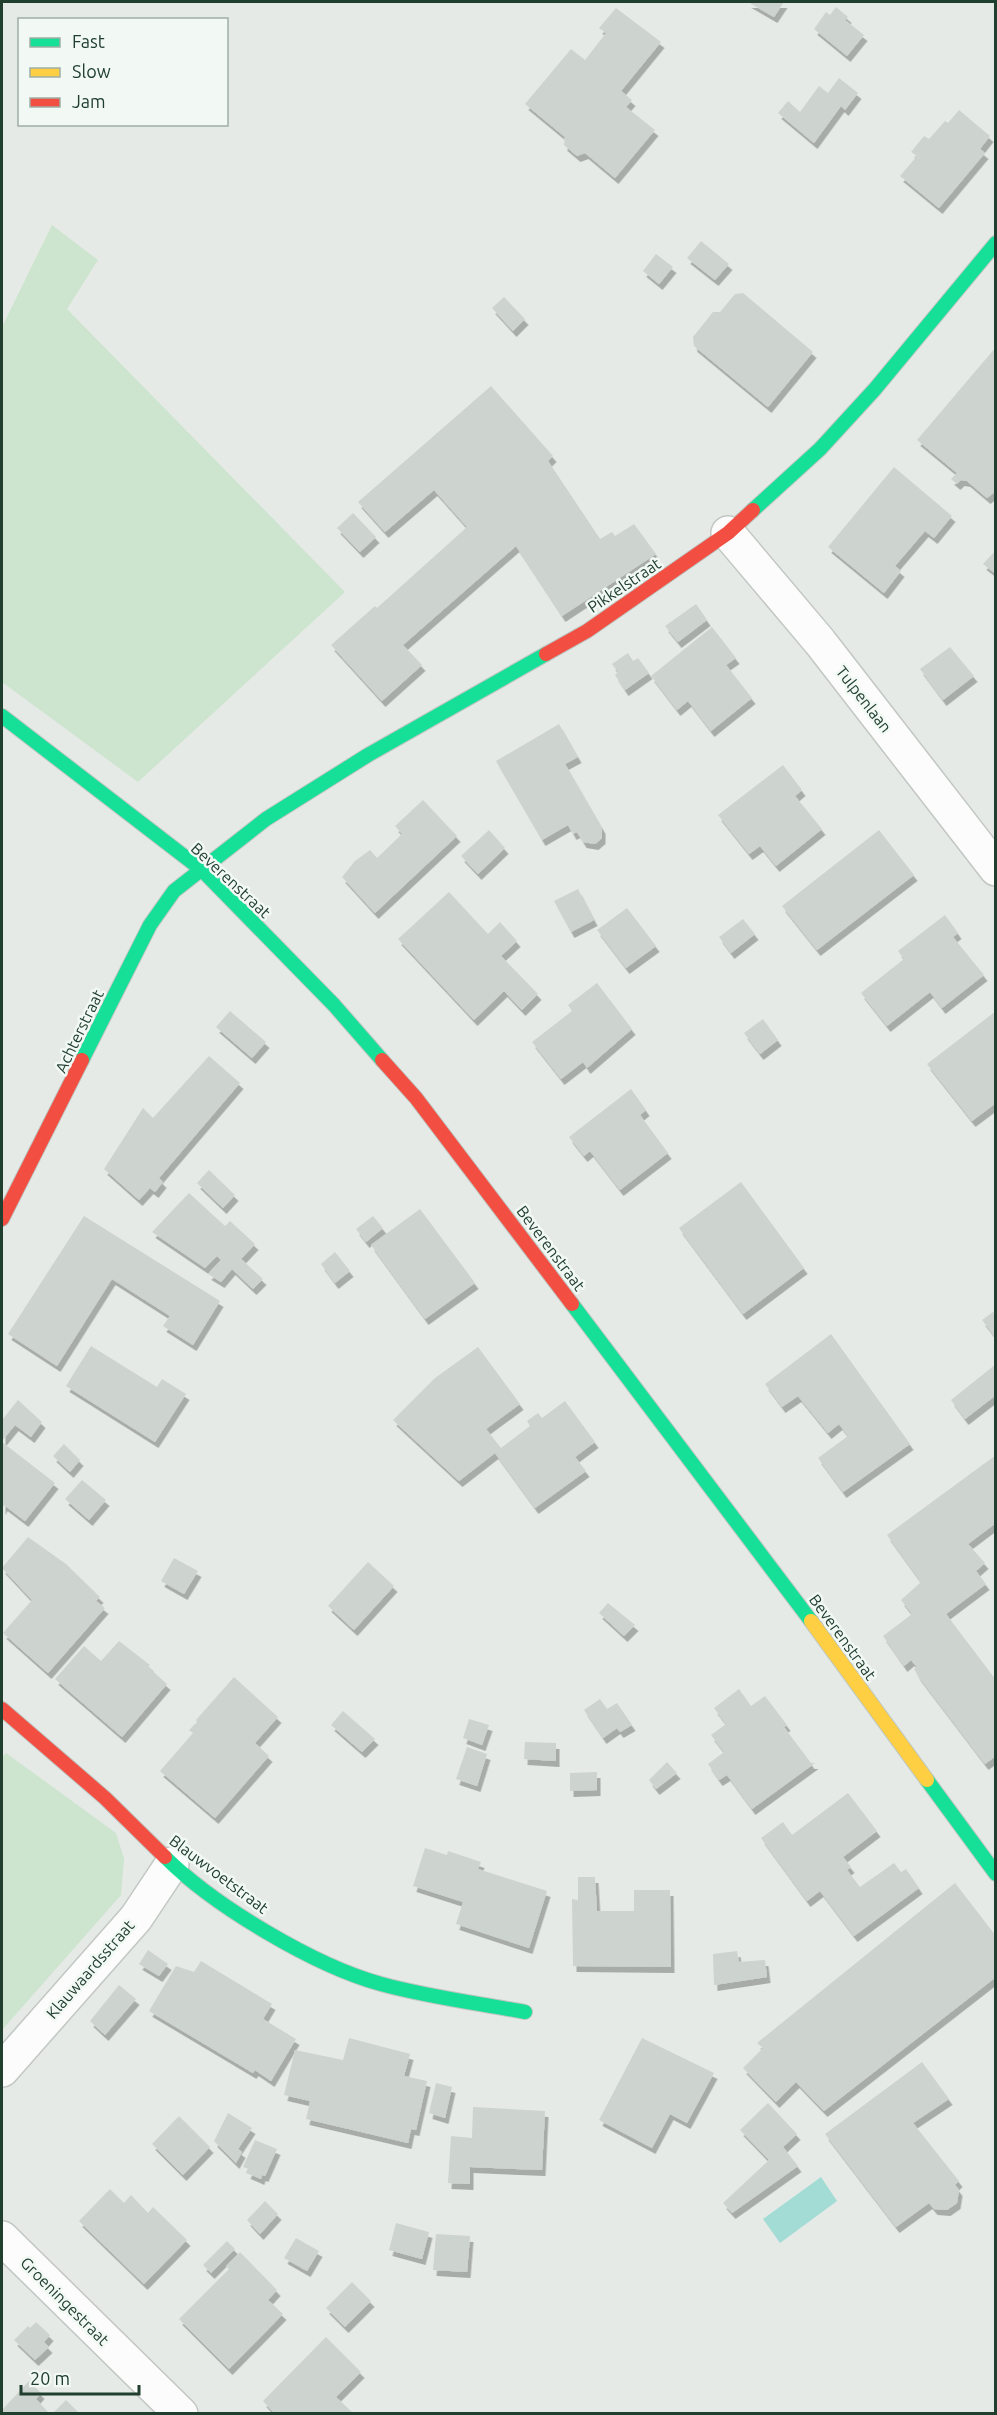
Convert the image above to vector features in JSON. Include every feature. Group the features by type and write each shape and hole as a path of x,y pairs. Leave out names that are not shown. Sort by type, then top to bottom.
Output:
{"street":[{"name":"Pikkelstraat","path":"202,870 266,819 368,755 587,631 728,533 820,449 875,389 996,243"},
{"name":"Tulpenlaan","path":"728,533 820,642 996,869"},
{"name":"Beverenstraat","path":"2,716 202,870 334,1005 416,1098 780,1579 996,1874"},
{"name":"Achterstraat","path":"2,1219 150,925 174,891 202,870"},
{"name":"Blauwvoetstraat","path":"2,1709 105,1798 172,1863 240,1915 327,1965 381,1984 525,2012"},
{"name":"Klauwaardsstraat","path":"2,2070 136,1918 172,1863"},
{"name":"Groeningestraat","path":"2,2238 181,2414"}],"green space":[{"path":"52,225 98,260 67,309 345,592 138,782 2,682 2,327"},
{"path":"6,1753 116,1833 124,1859 121,1895 2,2030 2,1758"}],"water":[{"path":"821,2177 837,2201 780,2243 763,2219"}],"building":[{"path":"748,2 784,2 774,17"},
{"path":"836,7 848,17 845,20 864,35 847,56 814,29 826,12 830,15"},
{"path":"616,8 661,42 621,91 632,100 626,107 655,130 615,178 585,153 577,156 564,145 565,137 525,104 571,49 585,60 606,33 599,28"},
{"path":"839,78 858,93 845,110 841,106 814,143 778,113 788,101 800,112 819,86 828,93"},
{"path":"959,110 990,136 980,149 985,153 939,208 900,176 917,156 911,152 924,136 929,139 945,121 948,123"},
{"path":"701,241 729,264 715,280 687,258"},
{"path":"656,254 673,267 659,284 643,271"},
{"path":"743,293 813,352 768,407 694,346 693,337 713,312 720,312 735,294"},
{"path":"504,297 525,319 513,331 492,308"},
{"path":"996,347 996,491 987,498 967,481 961,480 957,484 951,479 957,473 917,440"},
{"path":"491,386 553,456 548,461 600,539 612,532 615,536 634,524 656,554 562,616 516,546 403,645 422,665 382,701 331,645 375,606 377,608 467,527 434,490 385,532 358,502"},
{"path":"894,467 952,516 934,538 925,531 895,566 901,571 884,593 828,547"},
{"path":"353,513 376,537 360,552 337,528"},
{"path":"996,550 996,574 983,564"},
{"path":"696,604 707,620 678,642 665,626"},
{"path":"712,627 736,658 726,665 752,698 711,731 688,701 677,710 651,676"},
{"path":"950,647 974,676 943,700 920,669"},
{"path":"628,653 633,661 638,658 649,673 625,690 615,675 618,672 612,664"},
{"path":"559,724 578,757 565,764 602,828 602,838 595,844 583,842 577,832 573,834 568,825 542,840 496,761"},
{"path":"783,765 802,790 795,796 822,829 776,866 760,846 749,854 718,815"},
{"path":"423,800 457,836 375,913 342,877 355,861 370,850 377,858 402,834 395,826"},
{"path":"489,830 505,848 478,874 461,856"},
{"path":"879,830 914,875 817,950 782,906"},
{"path":"578,889 594,920 571,932 554,901"},
{"path":"449,892 488,934 500,922 517,941 501,956 538,994 522,1010 504,991 474,1020 398,939"},
{"path":"627,908 656,946 626,968 597,930"},
{"path":"945,915 958,933 953,937 984,975 942,1008 930,992 887,1026 861,993 904,959 898,951"},
{"path":"743,919 755,934 731,953 719,937"},
{"path":"597,983 632,1029 587,1068 583,1062 561,1079 532,1042 572,1011 568,1005"},
{"path":"230,1011 266,1042 252,1058 216,1027"},
{"path":"996,1011 996,1103 972,1121 927,1064"},
{"path":"763,1019 778,1040 760,1054 744,1033"},
{"path":"209,1056 240,1083 159,1178 163,1182 155,1192 150,1188 139,1200 104,1169 143,1108 153,1118"},
{"path":"631,1089 646,1110 640,1115 668,1153 620,1190 590,1151 584,1156 569,1137"},
{"path":"209,1170 235,1195 223,1208 197,1183"},
{"path":"741,1182 804,1268 743,1314 679,1228"},
{"path":"189,1193 225,1226 230,1221 255,1244 241,1259 263,1279 253,1289 232,1269 221,1282 208,1274 221,1260 217,1256 205,1268 152,1232"},
{"path":"420,1209 475,1283 425,1319 371,1245"},
{"path":"84,1216 220,1301 193,1345 163,1326 170,1316 112,1279 57,1366 8,1334"},
{"path":"373,1216 383,1228 366,1242 356,1229"},
{"path":"335,1252 350,1271 335,1283 321,1264"},
{"path":"993,1312 996,1314 996,1338 982,1320"},
{"path":"831,1334 910,1444 843,1492 818,1458 848,1436 839,1424 828,1433 798,1396 782,1407 765,1384"},
{"path":"91,1346 157,1387 162,1379 186,1394 155,1442 66,1386"},
{"path":"478,1347 520,1404 486,1429 501,1448 530,1426 527,1421 538,1413 542,1418 565,1401 595,1442 575,1457 586,1471 535,1508 495,1453 459,1481 393,1420 435,1378"},
{"path":"996,1364 996,1395 965,1419 951,1400"},
{"path":"18,1400 42,1422 31,1437 15,1425 2,1441 2,1420"},
{"path":"2,1442 55,1483 25,1521 4,1505 2,1509"},
{"path":"64,1444 80,1460 70,1472 53,1456"},
{"path":"996,1455 996,1523 968,1544 985,1563 976,1571 986,1584 946,1614 996,1680 996,1756 985,1764 918,1676 914,1669 917,1667 911,1660 904,1666 883,1636 912,1614 901,1600 921,1582 887,1535"},
{"path":"82,1480 106,1500 89,1520 65,1499"},
{"path":"28,1537 66,1564 100,1597 96,1601 105,1608 48,1673 3,1633 32,1600 2,1568"},
{"path":"174,1558 198,1571 184,1594 161,1581"},
{"path":"368,1562 394,1586 354,1630 328,1606"},
{"path":"608,1603 635,1625 624,1636 599,1613"},
{"path":"119,1641 150,1665 148,1667 167,1684 122,1737 55,1679 84,1646 101,1661"},
{"path":"234,1677 278,1717 255,1743 269,1756 215,1818 160,1771 193,1733 189,1730 197,1722 196,1720"},
{"path":"739,1689 751,1706 765,1696 787,1725 784,1727 811,1763 815,1763 752,1809 727,1775 719,1780 708,1764 724,1752 711,1735 726,1724 714,1708"},
{"path":"600,1699 607,1709 617,1703 632,1725 620,1732 617,1728 603,1738 584,1710"},
{"path":"343,1711 375,1739 362,1752 331,1725"},
{"path":"469,1719 489,1725 482,1745 463,1738"},
{"path":"525,1742 556,1743 556,1761 524,1759"},
{"path":"467,1747 487,1754 477,1786 456,1779"},
{"path":"667,1762 677,1773 656,1789 649,1780"},
{"path":"597,1772 597,1790 570,1791 570,1773"},
{"path":"848,1793 877,1831 843,1857 851,1867 847,1870 860,1887 894,1863 901,1872 906,1869 919,1888 854,1936 820,1891 807,1901 761,1838 783,1822 792,1835"},
{"path":"425,1848 447,1855 448,1851 481,1862 478,1869 547,1891 529,1948 456,1924 463,1902 413,1886"},
{"path":"578,1877 595,1877 597,1911 634,1911 634,1890 670,1890 671,1967 573,1966 572,1899 578,1900"},
{"path":"955,1883 996,1936 996,1977 824,2111 796,2082 776,2102 743,2068 763,2048 757,2043"},
{"path":"148,1950 168,1964 159,1976 139,1964"},
{"path":"737,1951 739,1962 765,1960 767,1977 714,1985 713,1954"},
{"path":"201,1961 272,2004 263,2019 296,2039 271,2081 255,2070 253,2073 149,2011 176,1966 194,1972"},
{"path":"119,1985 136,1999 105,2035 90,2021"},
{"path":"349,2038 410,2054 404,2076 427,2081 416,2130 411,2129 408,2143 306,2119 310,2101 284,2095 295,2050 343,2060"},
{"path":"642,2038 714,2073 687,2123 670,2114 652,2148 599,2120"},
{"path":"922,2062 949,2099 913,2123 959,2181 955,2185 959,2190 957,2203 947,2210 934,2209 929,2203 896,2227 825,2134"},
{"path":"436,2083 452,2087 445,2118 429,2113"},
{"path":"768,2103 797,2134 783,2147 798,2166 732,2213 723,2203 769,2160 740,2130"},
{"path":"473,2107 545,2111 542,2170 470,2167 470,2184 448,2183 451,2136 472,2138"},
{"path":"228,2113 252,2128 238,2149 242,2152 236,2163 214,2141"},
{"path":"179,2116 210,2147 183,2175 152,2144"},
{"path":"255,2140 277,2149 265,2176 262,2175 261,2179 247,2173 249,2169 243,2167"},
{"path":"110,2189 124,2203 131,2195 148,2213 153,2207 187,2240 144,2284 79,2221"},
{"path":"265,2201 278,2214 260,2234 247,2220"},
{"path":"396,2223 429,2232 422,2259 389,2250"},
{"path":"436,2234 470,2236 467,2272 433,2270"},
{"path":"296,2238 319,2251 307,2271 284,2258"},
{"path":"227,2241 235,2249 211,2273 203,2265"},
{"path":"240,2252 277,2290 268,2300 283,2314 229,2369 179,2319 229,2269 226,2266"},
{"path":"352,2282 371,2301 345,2327 326,2308"},
{"path":"36,2322 50,2335 44,2342 49,2347 35,2360 14,2340 28,2326 30,2328"},
{"path":"326,2337 361,2372 336,2397 352,2412 275,2414 263,2401"},
{"path":"29,2381 41,2393 36,2399 50,2414 2,2414 2,2410"},
{"path":"66,2400 80,2414 52,2414"}],"traffic: fast":[{"path":"753,510 820,449 875,389 996,243"},
{"path":"82,1060 150,925 174,891 266,819 368,755 546,654"},
{"path":"2,716 202,870 334,1005 382,1060"},
{"path":"572,1304 811,1621"},
{"path":"927,1780 996,1874"},
{"path":"165,1857 186,1876 237,1914 326,1963 399,1989 525,2012"}],"traffic: slow":[{"path":"811,1621 927,1780"}],"traffic: jam":[{"path":"546,654 587,631 728,533 753,510"},
{"path":"2,1219 82,1060"},
{"path":"382,1060 416,1098 572,1304"},
{"path":"2,1709 105,1798 165,1857"}]}
